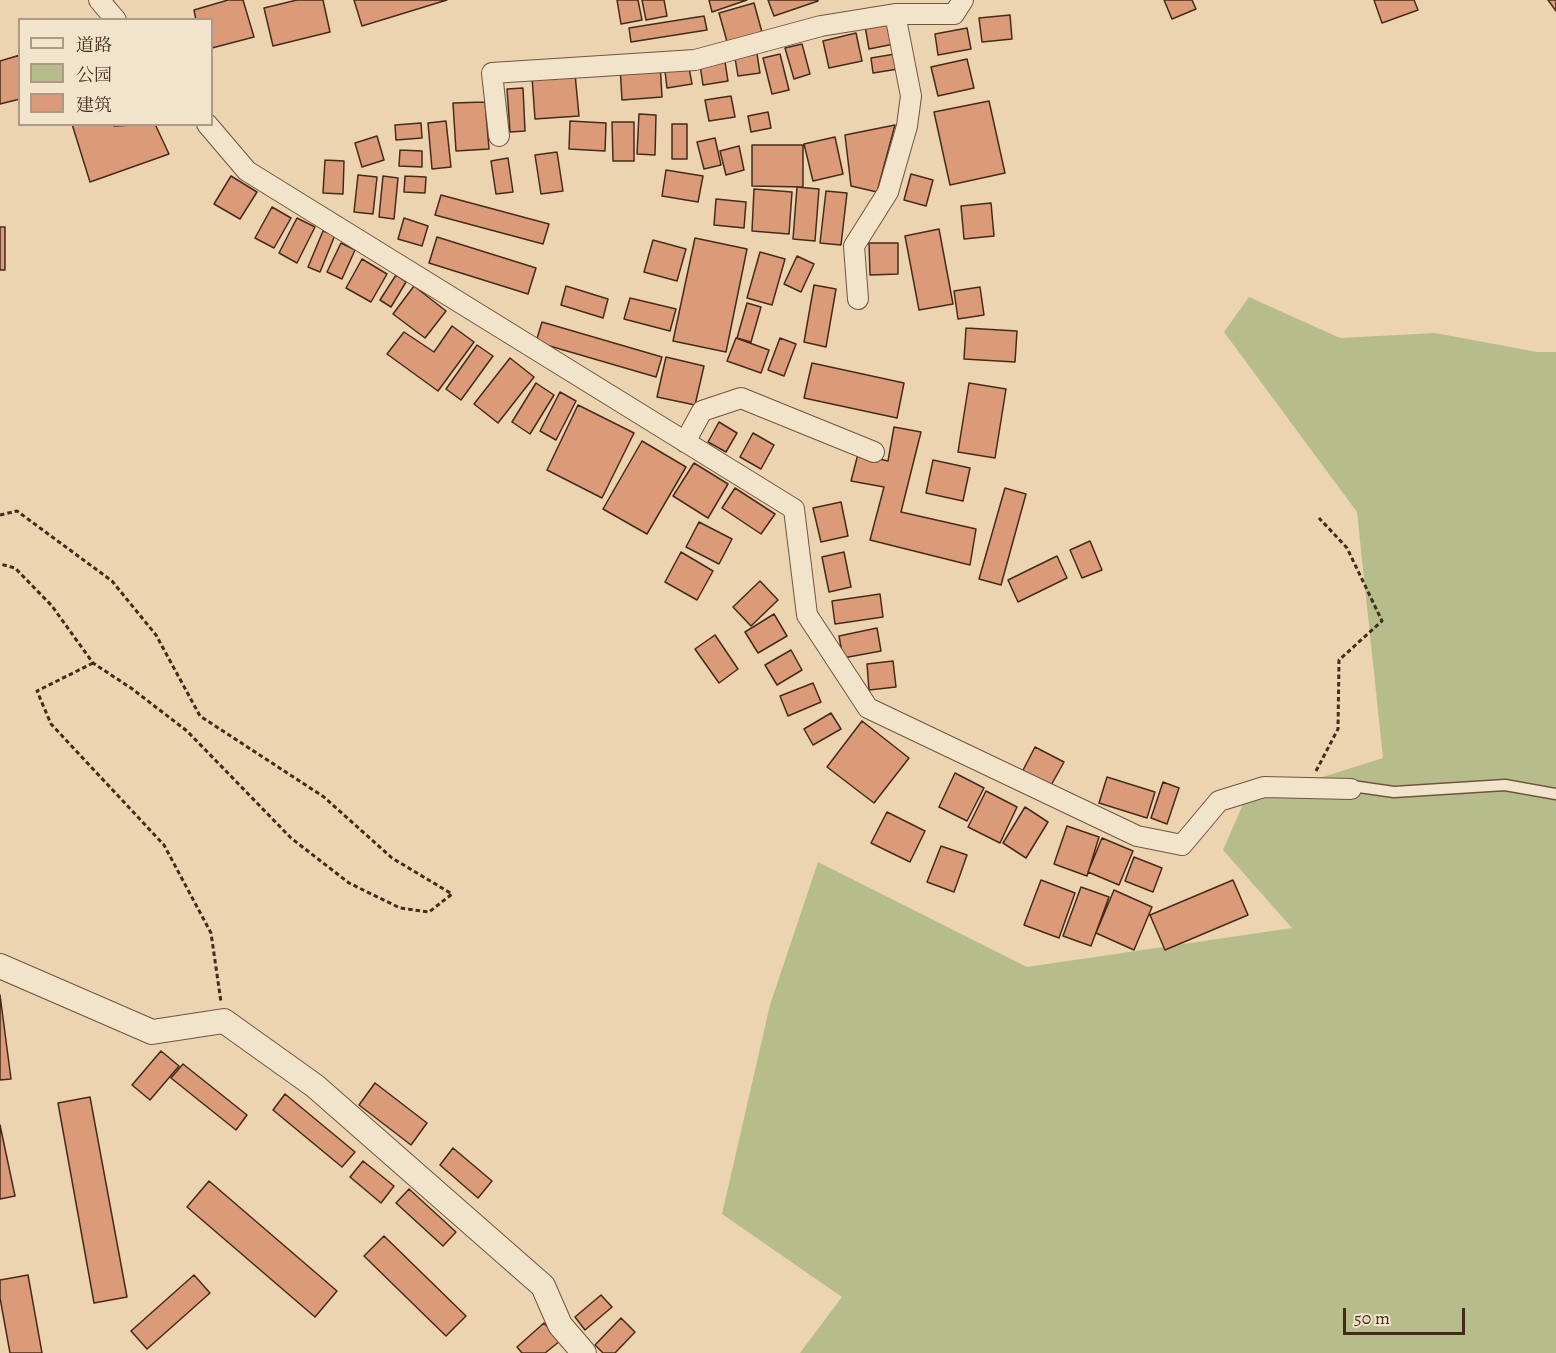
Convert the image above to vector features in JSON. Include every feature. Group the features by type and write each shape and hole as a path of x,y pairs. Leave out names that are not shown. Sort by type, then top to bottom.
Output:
{"street":[{"path":"99,0 114,18"},
{"path":"499,136 492,73 696,60 821,26 895,14 954,14 963,0"},
{"path":"858,299 854,246 888,192 907,126 911,96 895,14"},
{"path":"209,126 247,171 794,509 807,615 868,708 1137,836 1182,844 1219,801 1264,787 1351,789"},
{"path":"685,442 702,411 741,398 874,452"},
{"path":"0,966 152,1032 224,1022 315,1086 543,1286 560,1325 584,1353"}],"lane":[{"path":"1351,789 1394,792 1505,784 1556,794"}],"path":[{"path":"0,515 17,511 112,581 156,635 200,716 324,797 392,858 452,894 429,912 400,908 349,883 291,838 187,731 93,663 52,606 15,568 0,564"},
{"path":"1307,788 1338,729 1339,660 1382,621 1347,548 1319,518"},
{"path":"93,663 38,691 51,724 164,844 210,933 224,1022"}],"green space":[{"path":"1249,297 1340,338 1435,333 1537,352 1556,352 1556,1353 800,1353 842,1297 722,1214 770,1005 818,862 1027,967 1292,928 1223,850 1244,802 1383,758 1357,512 1224,332"}],"building":[{"path":"228,0 243,0 254,37 213,48 213,18 196,18 194,10"},
{"path":"297,0 323,0 330,32 273,46 264,8"},
{"path":"354,0 447,0 362,26"},
{"path":"617,0 638,0 642,20 621,24"},
{"path":"642,0 664,0 667,16 646,20"},
{"path":"709,0 747,0 712,12"},
{"path":"768,0 818,0 818,1 774,16"},
{"path":"1164,0 1192,0 1196,9 1172,19"},
{"path":"1374,0 1414,0 1418,10 1382,23"},
{"path":"1548,0 1556,0 1556,11"},
{"path":"754,3 763,36 728,45 719,13"},
{"path":"1010,15 1012,39 982,42 979,18"},
{"path":"704,16 707,30 631,42 629,28"},
{"path":"889,21 894,44 869,49 865,26"},
{"path":"967,28 971,49 938,55 935,34"},
{"path":"856,33 862,61 829,68 823,41"},
{"path":"802,44 810,74 794,79 785,48"},
{"path":"757,54 760,73 738,76 735,58"},
{"path":"780,54 789,90 772,94 763,58"},
{"path":"895,54 898,69 873,73 871,58"},
{"path":"18,56 18,100 0,104 0,61"},
{"path":"967,59 974,88 938,96 931,67"},
{"path":"725,62 728,81 703,85 700,65"},
{"path":"660,63 662,97 622,100 620,66"},
{"path":"689,68 692,84 667,88 665,71"},
{"path":"575,74 579,116 535,119 532,77"},
{"path":"523,88 525,131 510,132 507,89"},
{"path":"731,96 735,117 709,121 705,100"},
{"path":"989,101 1005,173 950,185 934,112"},
{"path":"485,102 489,149 456,151 453,103"},
{"path":"768,112 771,128 751,132 748,116"},
{"path":"639,114 656,115 655,155 637,154"},
{"path":"446,121 451,167 432,169 428,123"},
{"path":"570,121 606,123 605,151 569,149"},
{"path":"612,122 634,122 634,161 613,161"},
{"path":"421,123 422,138 396,140 395,125"},
{"path":"672,124 687,124 687,159 672,159"},
{"path":"895,125 877,192 851,186 845,135"},
{"path":"73,126 156,126 169,154 90,182"},
{"path":"377,136 384,160 362,167 355,143"},
{"path":"835,137 843,174 813,181 804,144"},
{"path":"715,138 721,165 704,169 697,142"},
{"path":"752,145 803,145 803,187 752,186"},
{"path":"739,146 744,170 726,175 720,151"},
{"path":"400,150 422,151 422,167 399,166"},
{"path":"557,152 563,191 541,194 535,155"},
{"path":"508,158 513,192 496,194 491,161"},
{"path":"325,160 344,161 343,194 323,193"},
{"path":"666,170 703,176 698,202 662,196"},
{"path":"911,174 933,180 926,206 904,200"},
{"path":"358,175 377,177 373,214 354,212"},
{"path":"231,176 257,192 240,219 214,204"},
{"path":"383,176 398,178 394,219 379,217"},
{"path":"405,176 426,177 425,193 404,192"},
{"path":"797,187 819,189 815,241 793,239"},
{"path":"754,189 792,192 789,234 752,231"},
{"path":"826,191 847,193 841,245 820,243"},
{"path":"441,195 549,224 543,244 435,215"},
{"path":"716,199 746,202 744,228 714,225"},
{"path":"991,203 994,236 964,239 961,206"},
{"path":"272,207 291,218 274,248 255,238"},
{"path":"297,218 315,227 297,263 279,253"},
{"path":"404,218 428,226 422,246 398,239"},
{"path":"0,227 5,227 5,270 0,270"},
{"path":"939,229 953,304 919,310 905,236"},
{"path":"323,231 335,235 320,272 308,267"},
{"path":"437,237 536,268 528,294 429,263"},
{"path":"695,238 747,249 726,352 673,341"},
{"path":"653,240 686,249 677,281 644,272"},
{"path":"341,243 355,250 342,279 327,272"},
{"path":"869,243 898,243 898,274 870,275"},
{"path":"760,252 785,259 772,305 747,298"},
{"path":"797,256 814,264 801,292 784,284"},
{"path":"362,259 387,274 371,302 346,288"},
{"path":"396,275 406,282 391,307 380,300"},
{"path":"814,285 836,289 826,347 804,342"},
{"path":"414,286 446,311 425,338 393,314"},
{"path":"566,286 608,299 603,318 561,305"},
{"path":"980,287 984,315 958,319 954,291"},
{"path":"630,298 676,309 670,331 624,319"},
{"path":"747,303 761,307 751,342 737,338"},
{"path":"542,322 662,357 656,377 536,342"},
{"path":"452,326 474,342 438,391 387,354 404,332 434,352"},
{"path":"966,328 1017,331 1015,362 964,359"},
{"path":"736,338 769,350 761,373 727,361"},
{"path":"780,338 796,344 784,376 768,370"},
{"path":"477,345 493,356 461,400 446,389"},
{"path":"666,357 704,366 695,405 657,397"},
{"path":"510,358 534,377 498,423 474,404"},
{"path":"812,363 904,383 897,418 804,398"},
{"path":"536,383 554,395 530,434 512,422"},
{"path":"969,383 1006,389 995,458 958,452"},
{"path":"560,392 576,401 556,440 540,431"},
{"path":"578,405 634,433 602,498 547,470"},
{"path":"719,422 737,433 726,452 708,442"},
{"path":"894,427 921,432 901,512 976,529 970,565 870,540 884,487 851,481 858,454 888,461"},
{"path":"753,433 774,445 761,469 740,457"},
{"path":"642,441 686,467 647,534 603,509"},
{"path":"933,460 970,468 963,501 926,493"},
{"path":"694,463 728,484 708,518 673,496"},
{"path":"735,488 775,514 761,534 722,508"},
{"path":"1005,488 1026,494 1001,585 979,579"},
{"path":"841,502 848,536 821,542 813,508"},
{"path":"699,522 732,539 719,564 686,547"},
{"path":"1090,541 1102,570 1082,578 1070,550"},
{"path":"681,552 713,571 697,600 665,582"},
{"path":"844,552 851,587 829,592 822,557"},
{"path":"1057,556 1067,578 1018,602 1008,580"},
{"path":"760,581 778,600 751,626 733,607"},
{"path":"880,594 883,617 835,624 832,601"},
{"path":"774,614 787,636 758,653 745,632"},
{"path":"877,628 881,651 843,658 839,636"},
{"path":"715,635 738,669 719,683 695,649"},
{"path":"791,650 802,670 777,685 765,665"},
{"path":"893,661 896,687 869,690 867,664"},
{"path":"813,683 821,702 788,716 780,696"},
{"path":"831,713 841,729 813,745 804,729"},
{"path":"862,721 909,758 874,803 827,767"},
{"path":"1035,747 1064,762 1049,789 1021,774"},
{"path":"955,773 984,788 967,821 939,807"},
{"path":"1107,777 1155,792 1147,818 1099,803"},
{"path":"1163,782 1179,788 1167,824 1151,818"},
{"path":"986,791 1017,807 1000,843 968,827"},
{"path":"1025,807 1048,822 1026,858 1003,843"},
{"path":"887,812 925,831 910,862 871,843"},
{"path":"1067,826 1099,837 1087,876 1054,864"},
{"path":"1102,838 1133,851 1119,885 1088,872"},
{"path":"941,846 967,855 954,892 927,882"},
{"path":"1134,857 1162,868 1153,892 1125,881"},
{"path":"1041,880 1075,893 1059,938 1024,925"},
{"path":"1233,880 1248,915 1165,950 1150,915"},
{"path":"1081,887 1109,897 1091,946 1063,936"},
{"path":"1114,890 1152,907 1134,950 1096,933"},
{"path":"0,995 11,1079 0,1080"},
{"path":"161,1051 179,1066 150,1100 132,1085"},
{"path":"183,1064 247,1115 236,1130 171,1078"},
{"path":"375,1083 427,1123 411,1145 359,1105"},
{"path":"285,1094 355,1152 342,1167 273,1110"},
{"path":"90,1097 127,1297 94,1303 58,1103"},
{"path":"0,1125 15,1196 0,1199"},
{"path":"453,1148 492,1181 478,1198 440,1165"},
{"path":"363,1161 394,1186 381,1203 350,1177"},
{"path":"209,1181 337,1291 315,1317 187,1207"},
{"path":"409,1189 456,1232 443,1246 396,1203"},
{"path":"384,1236 466,1316 446,1336 364,1256"},
{"path":"28,1275 42,1353 10,1353 0,1298 0,1280"},
{"path":"194,1275 210,1293 147,1349 131,1331"},
{"path":"601,1295 612,1307 585,1330 575,1317"},
{"path":"621,1318 635,1332 615,1353 603,1353 595,1345"},
{"path":"544,1323 560,1341 545,1353 522,1353 517,1347"}]}
